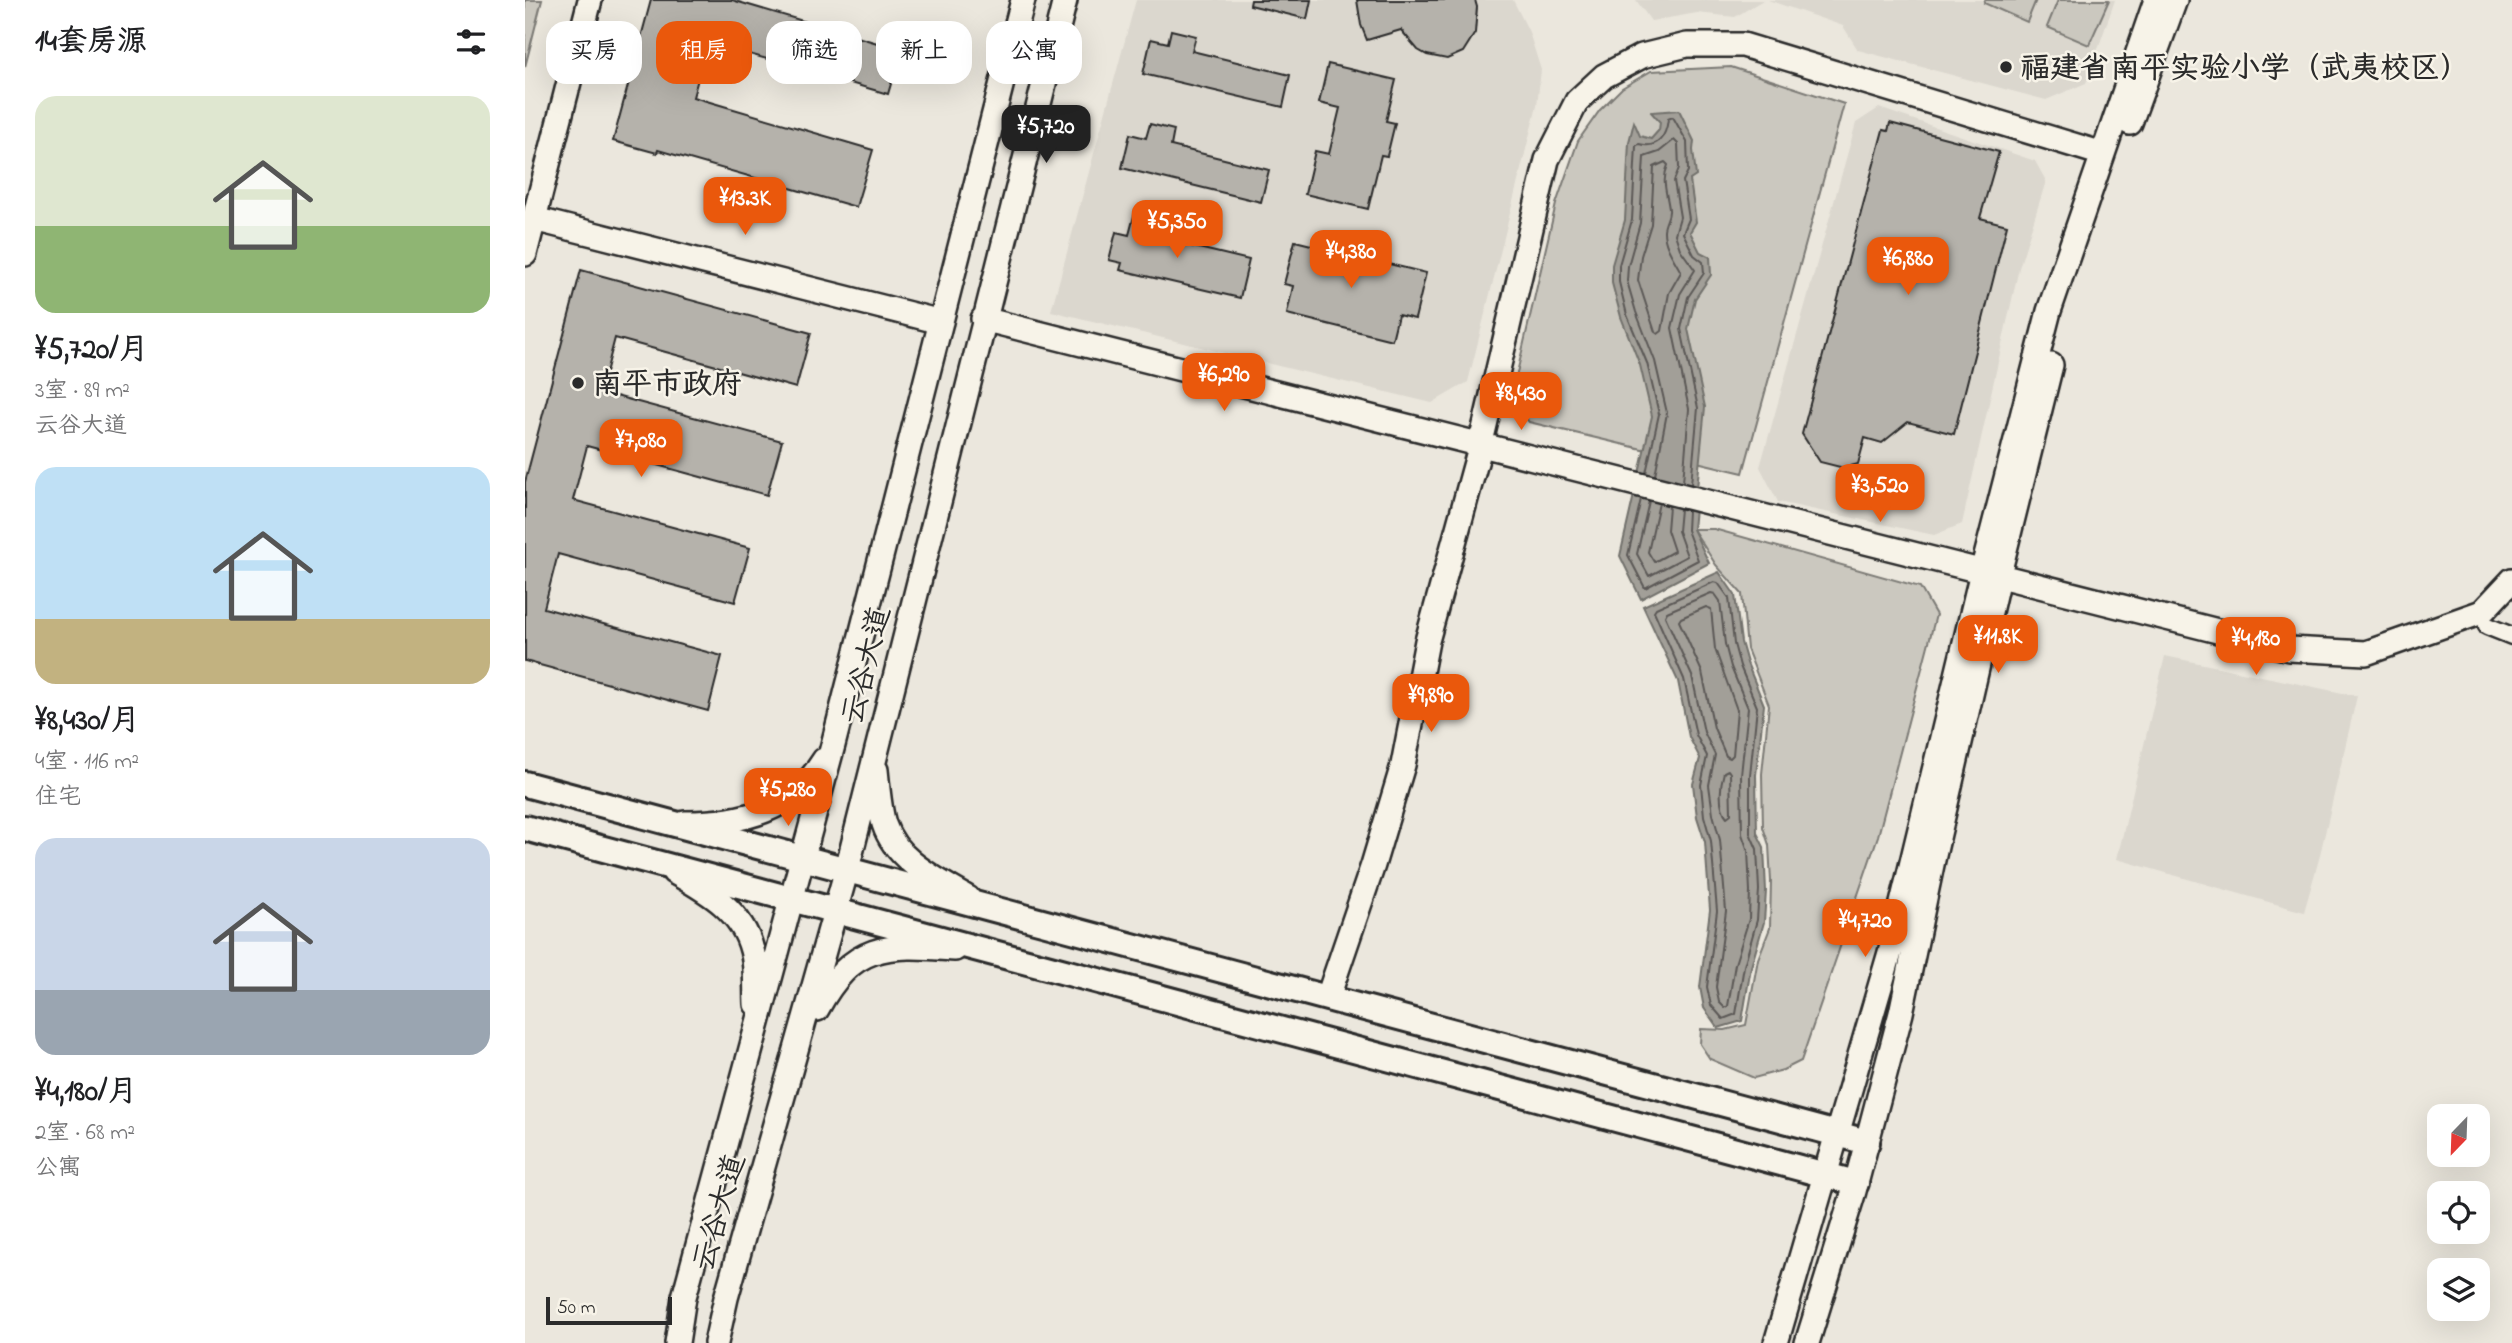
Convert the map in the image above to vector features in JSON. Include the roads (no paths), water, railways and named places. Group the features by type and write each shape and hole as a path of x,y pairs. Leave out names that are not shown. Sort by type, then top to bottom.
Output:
{"main road":[{"path":"525,254 590,0"},
{"name":"云谷大道","path":"677,1343 684,1297 833,745 1023,0"},
{"name":"云谷大道","path":"716,1343 726,1298 835,912 1065,0"},
{"path":"1807,1343 1856,1182 1901,1013 1989,579 2049,311 2156,0"},
{"path":"1776,1343 1891,949 1989,579 2066,307 2117,156 2175,0"},
{"path":"1328,997 1403,765 1427,641 1479,449 1547,160 1577,101 1604,76 1642,56 1687,44 1743,45 2103,154"},
{"path":"535,214 942,315"},
{"path":"982,324 1989,579 2289,649 2365,653 2482,611 2512,580"},
{"path":"1989,579 2284,662 2368,664 2487,626 2512,601"},
{"path":"675,823 708,823 744,817 777,807 811,780 833,745"},
{"path":"875,754 884,823 898,851 916,866 982,906"},
{"path":"525,784 1867,1142"},
{"path":"525,828 1825,1176 1856,1182"},
{"path":"659,864 719,898 745,932 753,950 756,1028"},
{"path":"800,1040 835,981 848,965 864,956 890,948 926,947 986,952"}],"street":[{"path":"2487,626 2512,636"}],"water":[{"path":"1679,110 1694,141 1696,176 1690,180 1696,222 1690,232 1700,252 1710,257 1711,275 1695,299 1688,329 1705,407 1693,529 1709,563 1641,599 1620,556 1652,416 1640,365 1621,317 1612,283 1612,265 1625,220 1629,142 1634,122 1640,136 1651,139 1659,130 1660,122 1651,112"},
{"path":"1719,572 1735,595 1741,642 1764,705 1756,775 1757,833 1764,847 1766,891 1764,922 1751,967 1742,1021 1718,1028 1704,1008 1700,987 1710,910 1705,842 1697,817 1693,784 1700,758 1689,737 1678,681 1643,606"}],"place":[{"name":"福建省南平实验小学（武夷校区）","path":"2006,67"},
{"name":"南平市政府","path":"578,383"}]}
